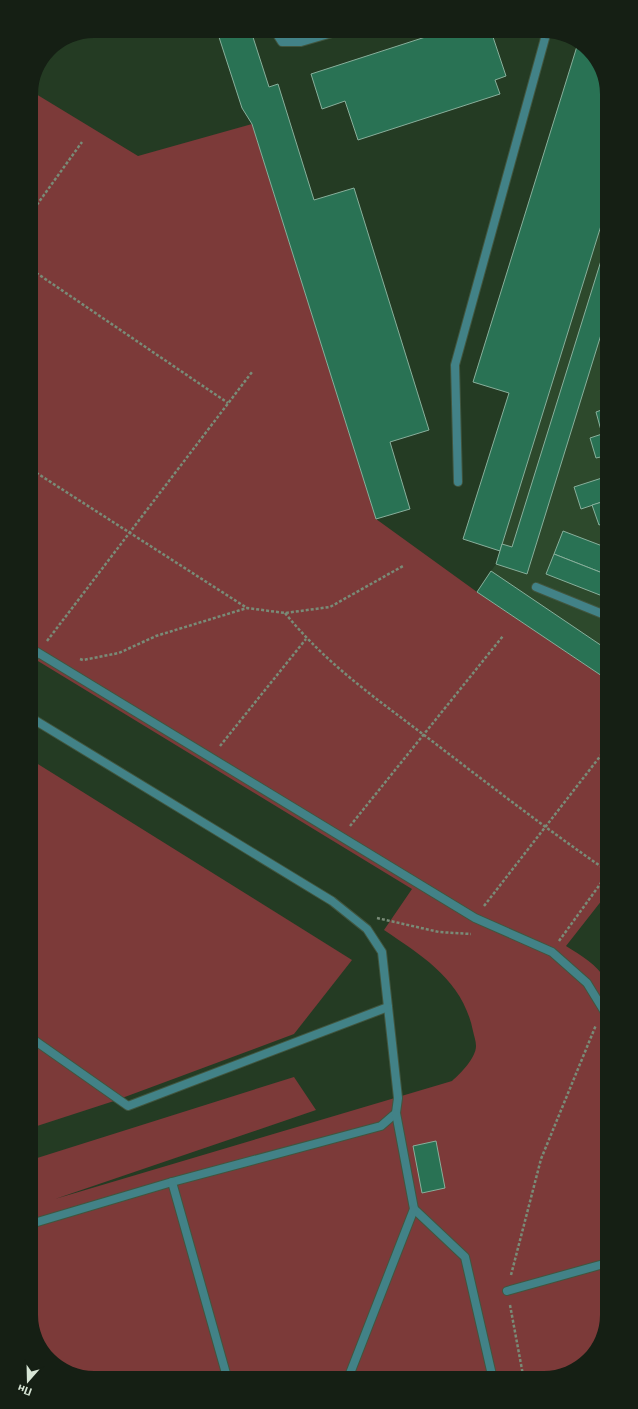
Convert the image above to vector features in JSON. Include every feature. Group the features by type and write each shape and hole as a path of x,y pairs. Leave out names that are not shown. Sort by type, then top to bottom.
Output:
{"lane":[{"path":"279,38 282,42 301,42 315,38"},
{"path":"458,482 455,365 545,38"},
{"path":"536,587 600,614"},
{"path":"38,653 474,918 552,952 587,983 600,1003"},
{"path":"38,722 332,901 367,929 382,952 398,1098 396,1113 414,1209 351,1371"},
{"path":"38,1043 128,1106 388,1006"},
{"path":"38,1222 172,1182 381,1126 396,1113"},
{"path":"172,1182 225,1371"},
{"path":"414,1209 465,1258 491,1371"},
{"path":"507,1291 600,1265"}],"path":[{"path":"38,204 82,142"},
{"path":"38,274 228,403"},
{"path":"52,646 46,642 252,372"},
{"path":"38,474 247,608"},
{"path":"77,658 83,660 119,653 156,636 247,608 285,613 330,607 403,566"},
{"path":"285,613 306,639 339,670 544,828 600,866"},
{"path":"341,837 425,736 503,636"},
{"path":"211,758 306,639"},
{"path":"474,918 600,756"},
{"path":"552,952 600,884"},
{"path":"378,918 439,932 475,934"},
{"path":"522,1371 507,1291 541,1159 600,1023"}],"shaded area":[{"path":"38,95 138,156 252,124 376,519 477,592 600,675 600,903 566,946 583,957 600,972 600,1322 591,1346 572,1363 551,1371 91,1371 76,1368 54,1355 47,1346 41,1333 38,1315 38,1158 294,1077 316,1110 55,1199 452,1081 471,1061 476,1046 475,1038 468,1013 451,984 427,961 384,930 412,889 38,661"},
{"path":"600,229 600,675 477,592 496,564"},
{"path":"38,764 352,960 294,1034 114,1101 38,1126"}],"building":[{"path":"219,38 253,38 269,87 278,84 314,200 354,188 429,430 390,442 410,509 376,519 252,124 242,108"},
{"path":"422,38 493,38 506,76 495,80 500,94 358,140 345,101 322,109 311,74"},
{"path":"576,49 584,54 592,66 599,83 600,229 500,551 463,539 509,393 473,382"},
{"path":"600,264 600,338 527,574 496,564 502,544 512,547"},
{"path":"600,410 600,427 596,412"},
{"path":"600,435 600,457 596,458 590,438"},
{"path":"600,479 600,503 581,509 574,487"},
{"path":"600,503 600,525 599,525 592,505"},
{"path":"563,531 600,545 600,572 554,554"},
{"path":"554,554 600,572 600,595 546,574"},
{"path":"491,571 600,645 600,675 477,592"},
{"path":"436,1141 445,1188 422,1193 413,1146"}]}
